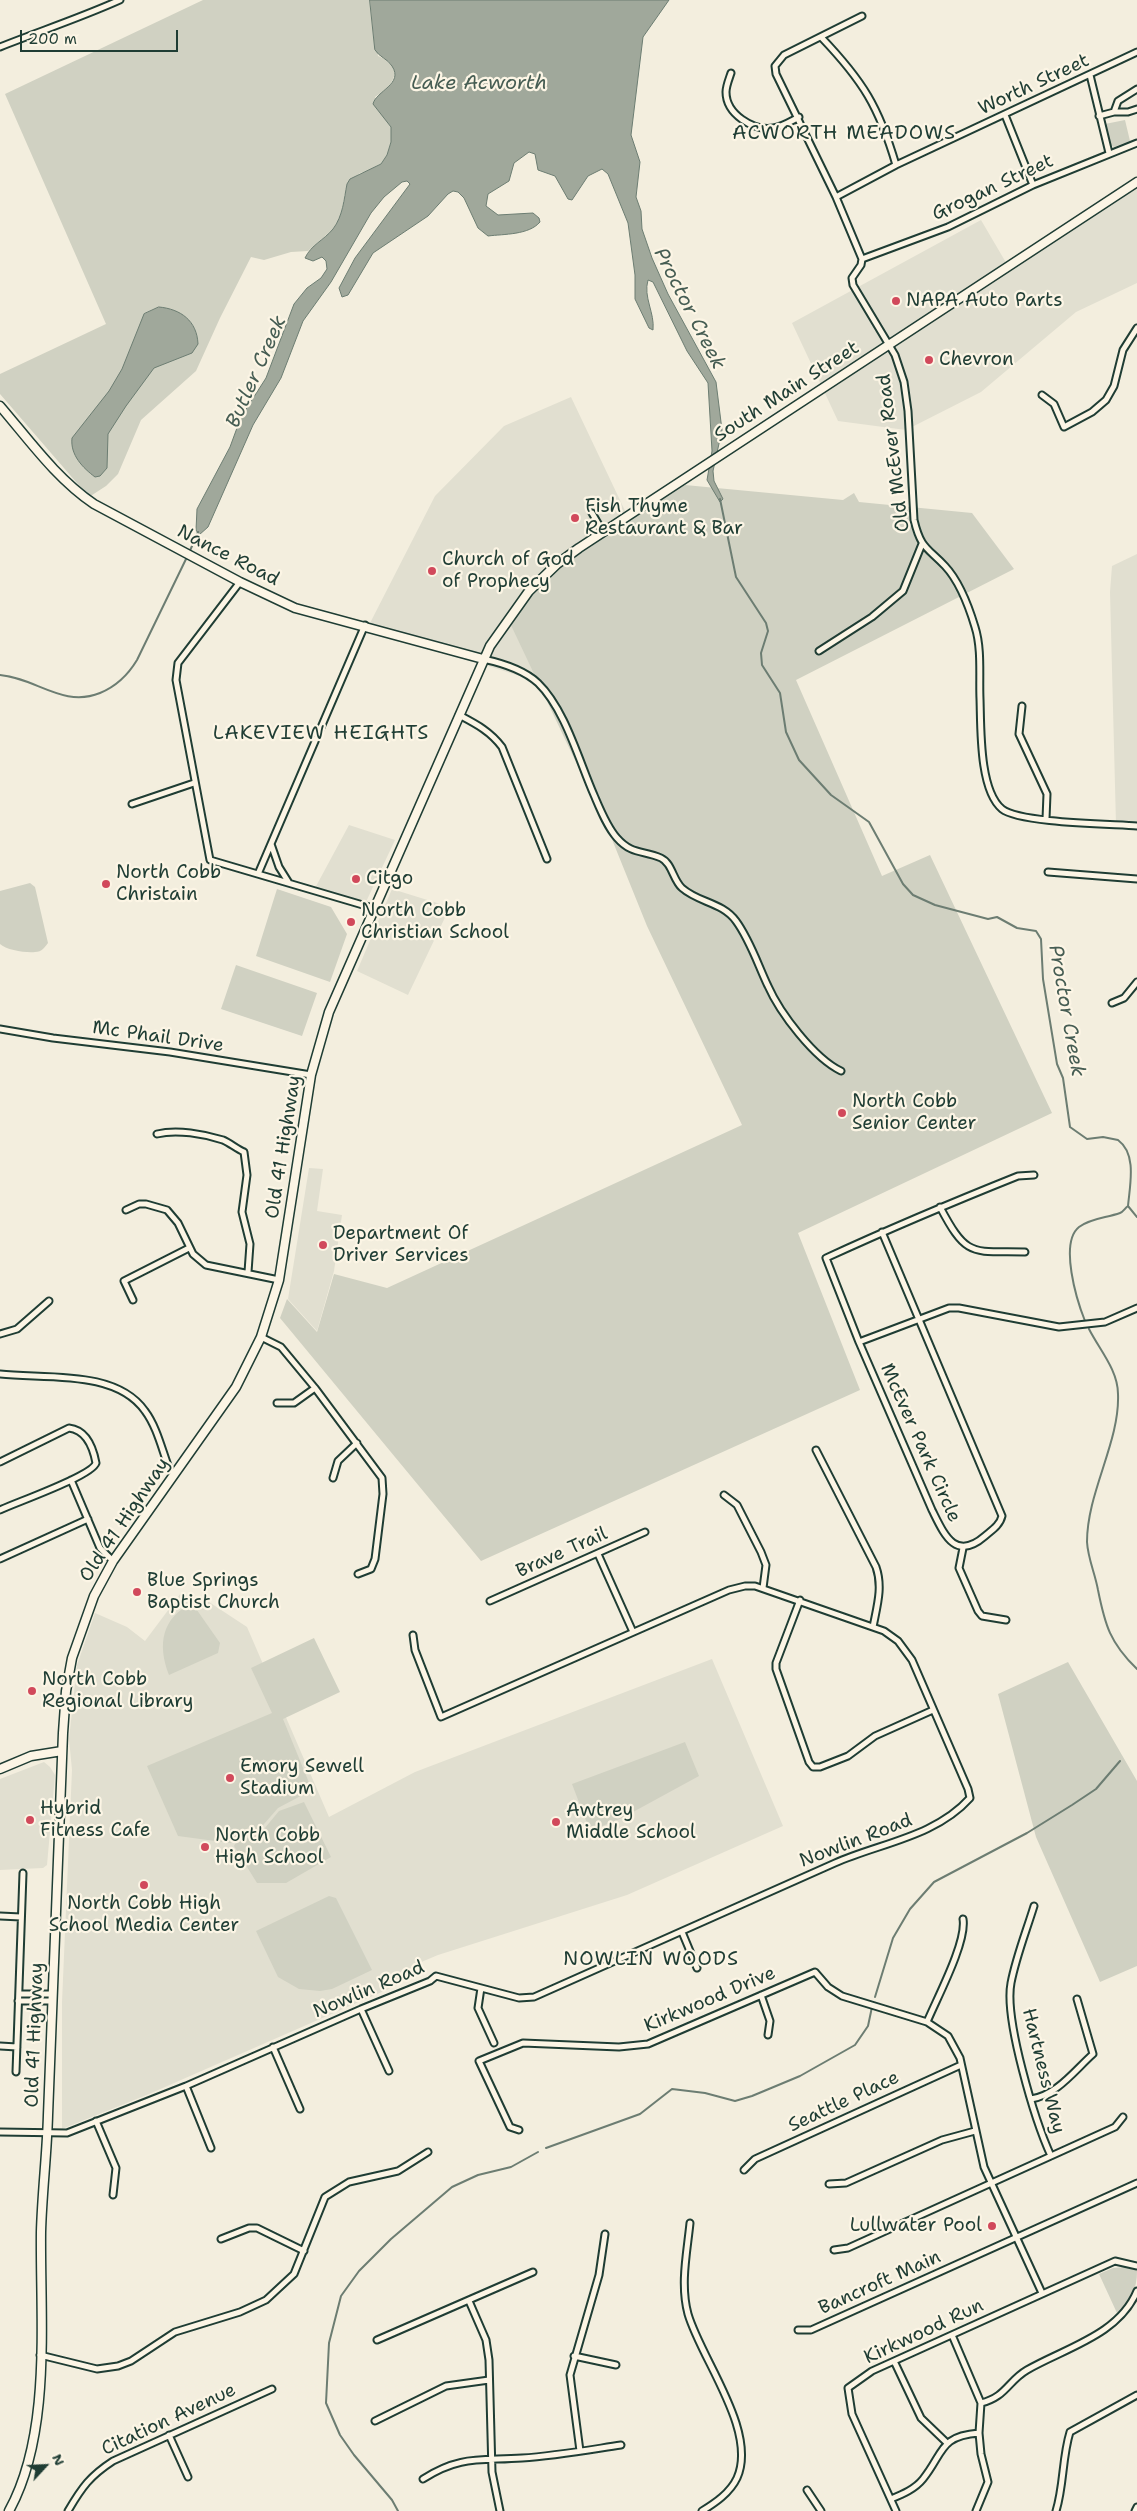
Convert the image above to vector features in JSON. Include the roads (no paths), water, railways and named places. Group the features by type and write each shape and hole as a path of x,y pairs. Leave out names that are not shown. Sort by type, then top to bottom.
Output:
{"main road":[{"name":"South Main Street","path":"483,659 500,628 537,583 557,564 1137,182"},
{"name":"Nance Road","path":"0,406 49,465 78,493 94,504 240,582 295,608 365,625 483,659"},
{"name":"Old 41 Highway","path":"9,2511 24,2476 36,2422 40,2355 41,2232 47,2134 62,1751 64,1710 72,1658 88,1609 113,1561 236,1387 261,1337 279,1280 311,1075 329,1012 483,659"},
{"path":"0,1768 31,1756 62,1751"}],"street":[{"path":"0,47 120,0"},
{"path":"862,16 784,55 775,66 776,74 799,117 862,259"},
{"path":"821,37 847,65 868,93 884,126 896,165"},
{"name":"Worth Street","path":"836,198 896,165 1137,52"},
{"path":"731,73 726,90 728,103 737,115 747,123 763,129 775,128 799,117"},
{"path":"1090,75 1109,153"},
{"path":"1114,112 1118,101 1137,89"},
{"path":"1099,116 1114,112 1137,110"},
{"path":"1004,115 1033,185"},
{"name":"Grogan Street","path":"862,259 948,227 1033,185 1137,143"},
{"name":"Old McEver Road","path":"862,259 861,265 853,276 853,285 859,298 889,345 899,365 904,382 908,411 914,520 922,544 953,576 978,637 982,736 987,775 992,793 1001,808 1019,816 1137,826"},
{"path":"1042,394 1054,404 1064,427 1099,406 1111,393 1121,354 1137,328"},
{"path":"592,513 603,532"},
{"path":"819,651 872,617 903,591 922,544"},
{"path":"240,582 178,663 176,680 210,860 373,908"},
{"path":"258,874 365,625"},
{"path":"483,659 515,669 538,683 556,708 600,808 617,839 635,852 661,858 666,862 678,884 686,891 712,902 731,914 741,928 780,1007 816,1051 842,1071"},
{"path":"1022,706 1019,734 1047,794 1046,818"},
{"path":"459,715 480,725 495,737 502,747 547,859"},
{"path":"132,804 194,783"},
{"path":"271,843 279,867 290,883"},
{"path":"1048,872 1137,879"},
{"path":"1112,1003 1124,998 1137,982"},
{"name":"Mc Phail Drive","path":"0,1029 53,1038 170,1052 311,1075"},
{"path":"158,1134 170,1131 216,1138 244,1152 247,1175 242,1212 250,1244 248,1272"},
{"name":"McEver Park Circle","path":"882,1232 1002,1516 1001,1522 978,1543 963,1548 958,1547 945,1536 859,1342 826,1258 882,1232 940,1207 1018,1176 1034,1175"},
{"path":"126,1210 139,1204 146,1204 167,1210 178,1223 196,1258 206,1265 248,1272 279,1280"},
{"path":"940,1207 954,1233 968,1247 982,1251 1025,1252"},
{"path":"133,1300 124,1280 190,1248"},
{"path":"0,1334 17,1329 49,1301"},
{"path":"859,1342 949,1308 959,1308 1059,1327 1073,1327 1105,1322 1137,1308"},
{"path":"261,1337 281,1348 315,1388 379,1472 384,1487 375,1559 370,1569 358,1574"},
{"path":"0,1374 58,1375 124,1392 145,1411 169,1468 175,1474"},
{"path":"277,1403 294,1403 315,1388"},
{"path":"0,1462 64,1429 74,1429 86,1437 96,1463 89,1471 71,1480 0,1510"},
{"path":"333,1478 338,1461 357,1443"},
{"path":"816,1450 880,1577 880,1596 873,1627"},
{"path":"71,1480 100,1548 113,1561"},
{"path":"724,1495 737,1505 761,1552 766,1565 763,1588"},
{"path":"0,1560 88,1519"},
{"name":"Brave Trail","path":"490,1600 645,1532"},
{"path":"963,1548 960,1568 978,1611 982,1616 1006,1620"},
{"path":"598,1554 633,1632"},
{"name":"Nowlin Road","path":"0,2132 66,2133 186,2086 361,2009 430,1981 436,1976 519,1998 534,1998 838,1862 936,1826 960,1809 970,1798 968,1789 912,1660 898,1641 884,1630 763,1588 745,1586 729,1590 442,1717 414,1650 413,1635"},
{"path":"800,1600 776,1662 776,1669 809,1762 813,1767 820,1767 848,1756 875,1736 933,1710"},
{"path":"16,2072 23,1873"},
{"name":"Hartness Way","path":"1034,1906 1011,1983 1010,1996 1012,2020 1031,2099 1051,2156"},
{"path":"0,1916 21,1917"},
{"path":"963,1920 964,1926 958,1948 927,2022 948,2036 956,2049 984,2167 1018,2237 1042,2293"},
{"path":"682,1932 697,1968"},
{"name":"Kirkwood Drive","path":"519,2130 510,2127 479,2061 522,2043 619,2047 648,2044 683,2031 811,1973 818,1974 828,1987 842,1996 927,2022"},
{"path":"481,1988 478,2008 494,2043"},
{"path":"18,1994 52,1997"},
{"path":"761,1995 770,2021 768,2035"},
{"path":"18,2001 52,1997"},
{"path":"1031,2099 1050,2093 1060,2086 1093,2054 1077,1999"},
{"path":"361,2009 389,2071"},
{"path":"0,2046 17,2047"},
{"path":"274,2047 300,2109"},
{"name":"Seattle Place","path":"744,2170 755,2159 961,2065"},
{"path":"186,2086 211,2148"},
{"path":"834,2250 848,2248 1115,2127 1123,2117"},
{"path":"96,2120 116,2168 113,2195"},
{"path":"829,2184 846,2183 942,2140 975,2131"},
{"path":"40,2355 96,2369 118,2366 131,2361 176,2332 240,2312 266,2300 294,2274 326,2197 348,2182 398,2171 428,2152"},
{"name":"Bancroft Main","path":"798,2330 811,2330 1137,2183"},
{"path":"690,2223 684,2278 685,2302 694,2328 737,2426 741,2448 737,2478 718,2502 702,2511"},
{"path":"221,2239 249,2228 257,2228 304,2251"},
{"path":"580,2451 570,2375 599,2275 605,2234"},
{"name":"Kirkwood Run","path":"896,2511 852,2414 848,2388 872,2371 1115,2261 1137,2266"},
{"path":"377,2340 533,2272"},
{"path":"981,2403 995,2400 1025,2371 1109,2327 1132,2303 1137,2291"},
{"path":"469,2301 486,2340 490,2380 492,2472 500,2511"},
{"path":"952,2335 981,2403 979,2433 981,2454 988,2482 976,2511"},
{"path":"574,2356 616,2365"},
{"path":"894,2361 921,2418 946,2442"},
{"path":"375,2421 446,2386 490,2380"},
{"name":"Citation Avenue","path":"68,2511 84,2484 94,2473 113,2461 272,2389"},
{"path":"1056,2511 1061,2496 1064,2451 1070,2432 1137,2395"},
{"path":"891,2499 910,2490 923,2479 946,2442 969,2434 979,2433"},
{"path":"169,2435 188,2478"},
{"path":"423,2479 438,2469 454,2463 481,2458 520,2458 621,2444"},
{"path":"807,2490 821,2511"},
{"path":"1135,2511 1137,2507"}],"water":[{"name":"Lake Acworth","path":"370,0 669,0 643,37 631,135 640,162 636,197 641,211 642,229 652,258 668,294 716,382 722,430 713,471 714,481 723,499 720,502 707,480 712,451 708,383 687,351 653,282 648,280 647,293 653,330 649,328 635,299 635,275 628,223 608,174 602,169 588,176 572,200 568,199 555,176 538,170 535,154 529,152 514,163 509,181 488,194 486,206 498,215 533,213 539,218 540,222 535,226 523,232 488,236 478,228 464,198 458,192 453,191 428,216 373,253 348,295 342,297 339,288 355,258 410,184 407,181 402,182 384,197 371,213 331,282 303,321 281,378 253,425 208,527 199,535 196,530 197,509 230,447 241,417 266,378 294,304 307,288 321,278 327,269 326,261 322,257 313,261 305,258 333,229 339,219 347,184 350,179 381,164 387,155 391,142 391,127 373,104 375,99 392,83 395,78 395,72 392,66 375,50"},
{"path":"159,307 174,310 186,318 195,329 198,344 192,353 154,368 108,434 107,468 100,476 95,477 86,470 75,455 72,438 109,391 122,369 144,314"}],"waterway":[{"name":"Proctor Creek","path":"720,499 736,577 766,623 768,631 761,653 762,665 780,693 786,732 799,760 831,795 869,822 903,884 913,895 935,905 988,919 997,917 1017,928 1036,931 1041,939 1043,979 1057,1064 1063,1078 1070,1127 1087,1139 1103,1137 1118,1140 1124,1146 1130,1161 1131,1179 1128,1206 1120,1213 1084,1224 1073,1235 1070,1246 1070,1258 1074,1287 1085,1321"},
{"name":"Butler Creek","path":"189,553 198,532"},
{"name":"Butler Creek","path":"0,675 13,677 62,695 74,697 87,697 112,687 126,675 137,660 187,557"},
{"path":"1128,1206 1137,1217"},
{"name":"Proctor Creek","path":"1089,1329 1111,1368 1115,1377 1118,1394 1114,1430 1092,1505 1088,1523 1087,1542 1106,1624 1120,1651 1137,1669"},
{"path":"875,1997 893,1938 910,1909 934,1882 1027,1833 1072,1805 1096,1789 1120,1761"},
{"path":"546,2148 640,2114 672,2089 705,2093 735,2101 800,2076 855,2045 868,2026 872,2007"},
{"path":"398,2511 392,2500 354,2455 340,2435 326,2403 329,2343 341,2296 359,2271 391,2239 452,2187 478,2175 511,2167 538,2152"}],"place":[{"name":"NAPA Auto Parts","path":"896,301"},
{"name":"Chevron","path":"929,360"},
{"name":"Fish Thyme Restaurant & Bar","path":"575,518"},
{"name":"Church of God of Prophecy","path":"432,571"},
{"name":"Citgo","path":"356,879"},
{"name":"North Cobb Christain","path":"106,884"},
{"name":"North Cobb Christian School","path":"351,922"},
{"name":"North Cobb Senior Center","path":"842,1113"},
{"name":"Department Of Driver Services","path":"323,1245"},
{"name":"Blue Springs Baptist Church","path":"137,1592"},
{"name":"North Cobb Regional Library","path":"32,1691"},
{"name":"Emory Sewell Stadium","path":"230,1778"},
{"name":"Hybrid Fitness Cafe","path":"30,1820"},
{"name":"Awtrey Middle School","path":"556,1822"},
{"name":"North Cobb High School","path":"205,1847"},
{"name":"North Cobb High School Media Center","path":"144,1885"},
{"name":"Lullwater Pool","path":"992,2226"}],"district":[{"name":"ACWORTH MEADOWS","path":"844,134"},
{"name":"LAKEVIEW HEIGHTS","path":"321,734"},
{"name":"NOWLIN WOODS","path":"651,1960"}]}
